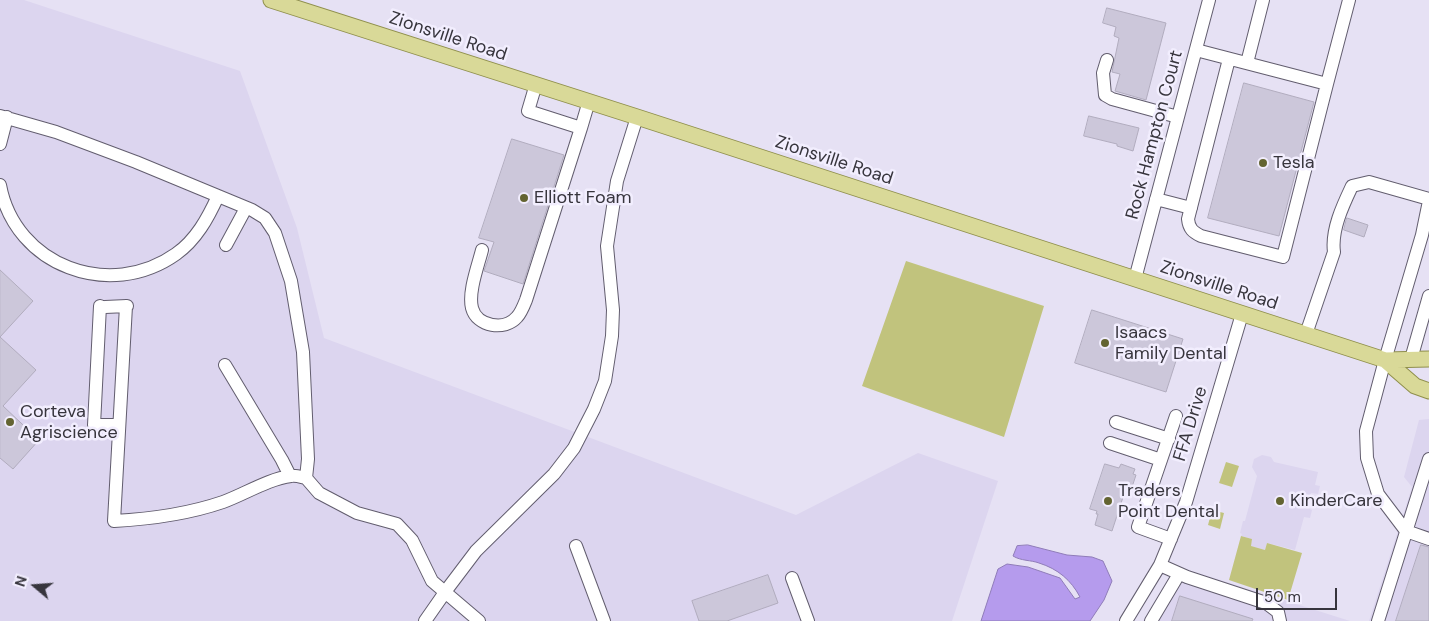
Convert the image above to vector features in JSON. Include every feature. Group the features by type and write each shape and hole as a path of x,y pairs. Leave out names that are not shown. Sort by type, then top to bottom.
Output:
{"main road":[{"name":"Zionsville Road","path":"271,0 589,101 1384,360 1429,359"},
{"name":"Zionsville Road","path":"1384,360 1415,386 1429,391"}],"street":[{"name":"Rock Hampton Court","path":"1136,279 1209,0"},
{"path":"1247,63 1263,0"},
{"path":"1229,59 1190,208 1188,226 1193,232 1201,236 1283,257 1349,0"},
{"path":"1196,50 1327,84"},
{"path":"1107,60 1103,73 1105,95 1112,99 1178,117"},
{"path":"536,84 528,111 581,128"},
{"path":"482,250 473,289 472,309 476,316 492,325 510,323 517,317 526,300 589,101"},
{"path":"0,144 3,116 56,132 136,162 246,208 265,218 276,233 291,281 303,352 308,459 306,478"},
{"path":"425,621 476,551 554,474 574,448 606,381 612,336 613,310 607,246 617,181 637,117"},
{"path":"1306,334 1334,252 1333,241 1344,204 1352,186 1369,182 1429,200 1426,236 1384,360 1366,431 1367,458 1378,494 1406,531 1429,539"},
{"path":"0,185 6,206 14,222 25,238 38,250 70,269 106,276 126,275 144,271 161,264 177,254 191,241 202,226 218,196"},
{"path":"1156,199 1190,208"},
{"path":"226,244 246,208"},
{"path":"1411,359 1429,296"},
{"path":"119,425 97,425 103,306 126,306 114,521 144,520 185,513 222,502 290,476 306,478 319,493 357,513 397,524 412,540 432,581 479,621"},
{"name":"FFA Drive","path":"1126,621 1160,564 1186,502 1242,314"},
{"path":"225,365 290,476"},
{"path":"1171,539 1138,527 1176,416"},
{"path":"1116,422 1168,439"},
{"path":"1110,443 1161,460"},
{"path":"1378,621 1429,459"},
{"path":"576,546 604,621"},
{"path":"1160,564 1180,574 1266,603 1278,612 1280,621"},
{"path":"1152,621 1180,574"},
{"path":"792,578 808,621"}],"shaded area":[{"path":"0,0 24,0 240,71 297,228 324,338 796,515 918,453 998,481 952,621 0,621"},
{"path":"1429,419 1429,621 1369,621 1412,487 1404,477 1419,420"},
{"name":"KinderCare","path":"1262,455 1271,457 1274,462 1318,472 1315,485 1320,486 1318,494 1311,493 1307,508 1312,510 1310,518 1304,517 1295,550 1267,543 1265,550 1250,546 1252,539 1241,536 1243,521 1245,521 1257,476 1252,467 1254,459"},
{"path":"1028,545 1067,555 1092,557 1103,561 1112,581 1104,600 1090,621 981,621 998,569 1007,564 1028,567 1060,578 1075,599 1080,597 1068,580 1052,568 1013,556 1017,546"},
{"path":"1182,568 1350,621 1143,621"}],"green space":[{"path":"906,261 1044,306 1004,437 862,386"},
{"path":"1226,462 1239,466 1232,487 1219,483"},
{"path":"1212,510 1224,513 1220,529 1208,525"},
{"path":"1241,536 1252,539 1251,546 1265,550 1267,543 1302,553 1288,600 1229,580"}],"building":[{"path":"1107,8 1166,23 1146,100 1115,91 1120,74 1112,72 1119,38 1114,36 1116,27 1103,23"},
{"path":"1244,83 1314,102 1279,236 1208,218"},
{"path":"1089,116 1139,128 1133,151 1117,146 1117,144 1084,136"},
{"name":"Elliott Foam","path":"512,139 564,155 523,284 484,271 494,242 479,238"},
{"path":"1347,218 1368,225 1364,237 1344,230"},
{"path":"0,270 33,301 0,337"},
{"path":"1092,310 1183,339 1166,392 1075,363"},
{"path":"0,337 36,370 3,406 39,440 13,469 0,458"},
{"name":"Traders Point Dental","path":"1105,464 1119,468 1121,464 1135,469 1133,474 1136,475 1130,493 1125,491 1112,531 1095,525 1098,514 1096,514 1097,511 1090,509"},
{"path":"1421,545 1429,547 1429,621 1396,621"},
{"path":"768,575 778,603 727,621 699,621 692,601"},
{"path":"1180,596 1253,619 1252,621 1172,621"}],"place":[{"name":"Tesla","path":"1263,163"},
{"name":"Elliott Foam","path":"524,198"},
{"name":"Isaacs Family Dental","path":"1105,343"},
{"name":"Corteva Agriscience","path":"10,422"},
{"name":"Traders Point Dental","path":"1108,501"},
{"name":"KinderCare","path":"1280,501"}]}
